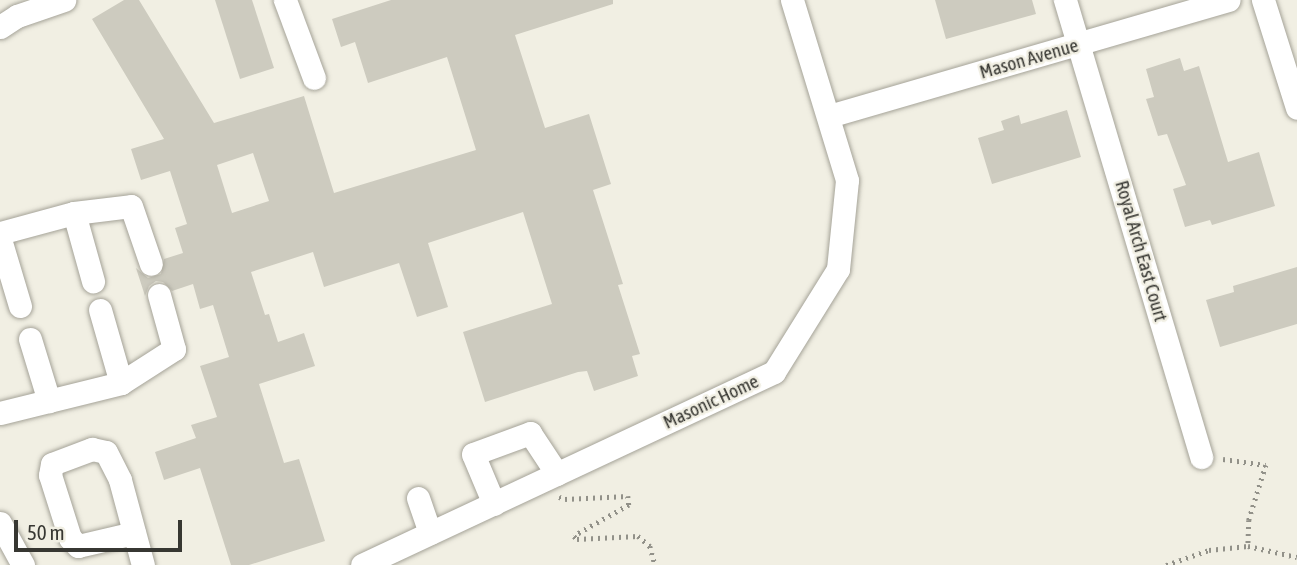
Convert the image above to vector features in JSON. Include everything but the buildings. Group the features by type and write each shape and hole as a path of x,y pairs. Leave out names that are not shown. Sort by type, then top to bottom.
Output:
{"street":[{"path":"0,27 17,16 64,0"},
{"path":"285,0 314,78"},
{"name":"Masonic Home","path":"362,565 774,372 838,269 847,180 792,0"},
{"name":"Royal Arch East Court","path":"1065,0 1201,457"},
{"name":"Mason Avenue","path":"828,116 1229,0"},
{"path":"1263,0 1297,107"},
{"path":"0,233 74,213 131,206 151,264"},
{"path":"74,213 93,281"},
{"path":"0,239 20,306"},
{"path":"0,413 121,383 174,349 159,295"},
{"path":"100,310 121,383"},
{"path":"30,339 49,401"},
{"path":"494,504 473,454 530,433 553,476"},
{"path":"134,533 78,546 69,538 50,475 52,464 92,449 106,452 120,480 143,565"},
{"path":"418,498 430,533"},
{"path":"0,523 23,565"}],"path":[{"path":"1201,457 1266,464 1249,520 1248,546"},
{"path":"553,476 556,494 565,499 628,496 629,505 574,536 577,539 638,536 650,546 655,565"},
{"path":"1166,565 1209,550 1248,546 1297,557"}]}
